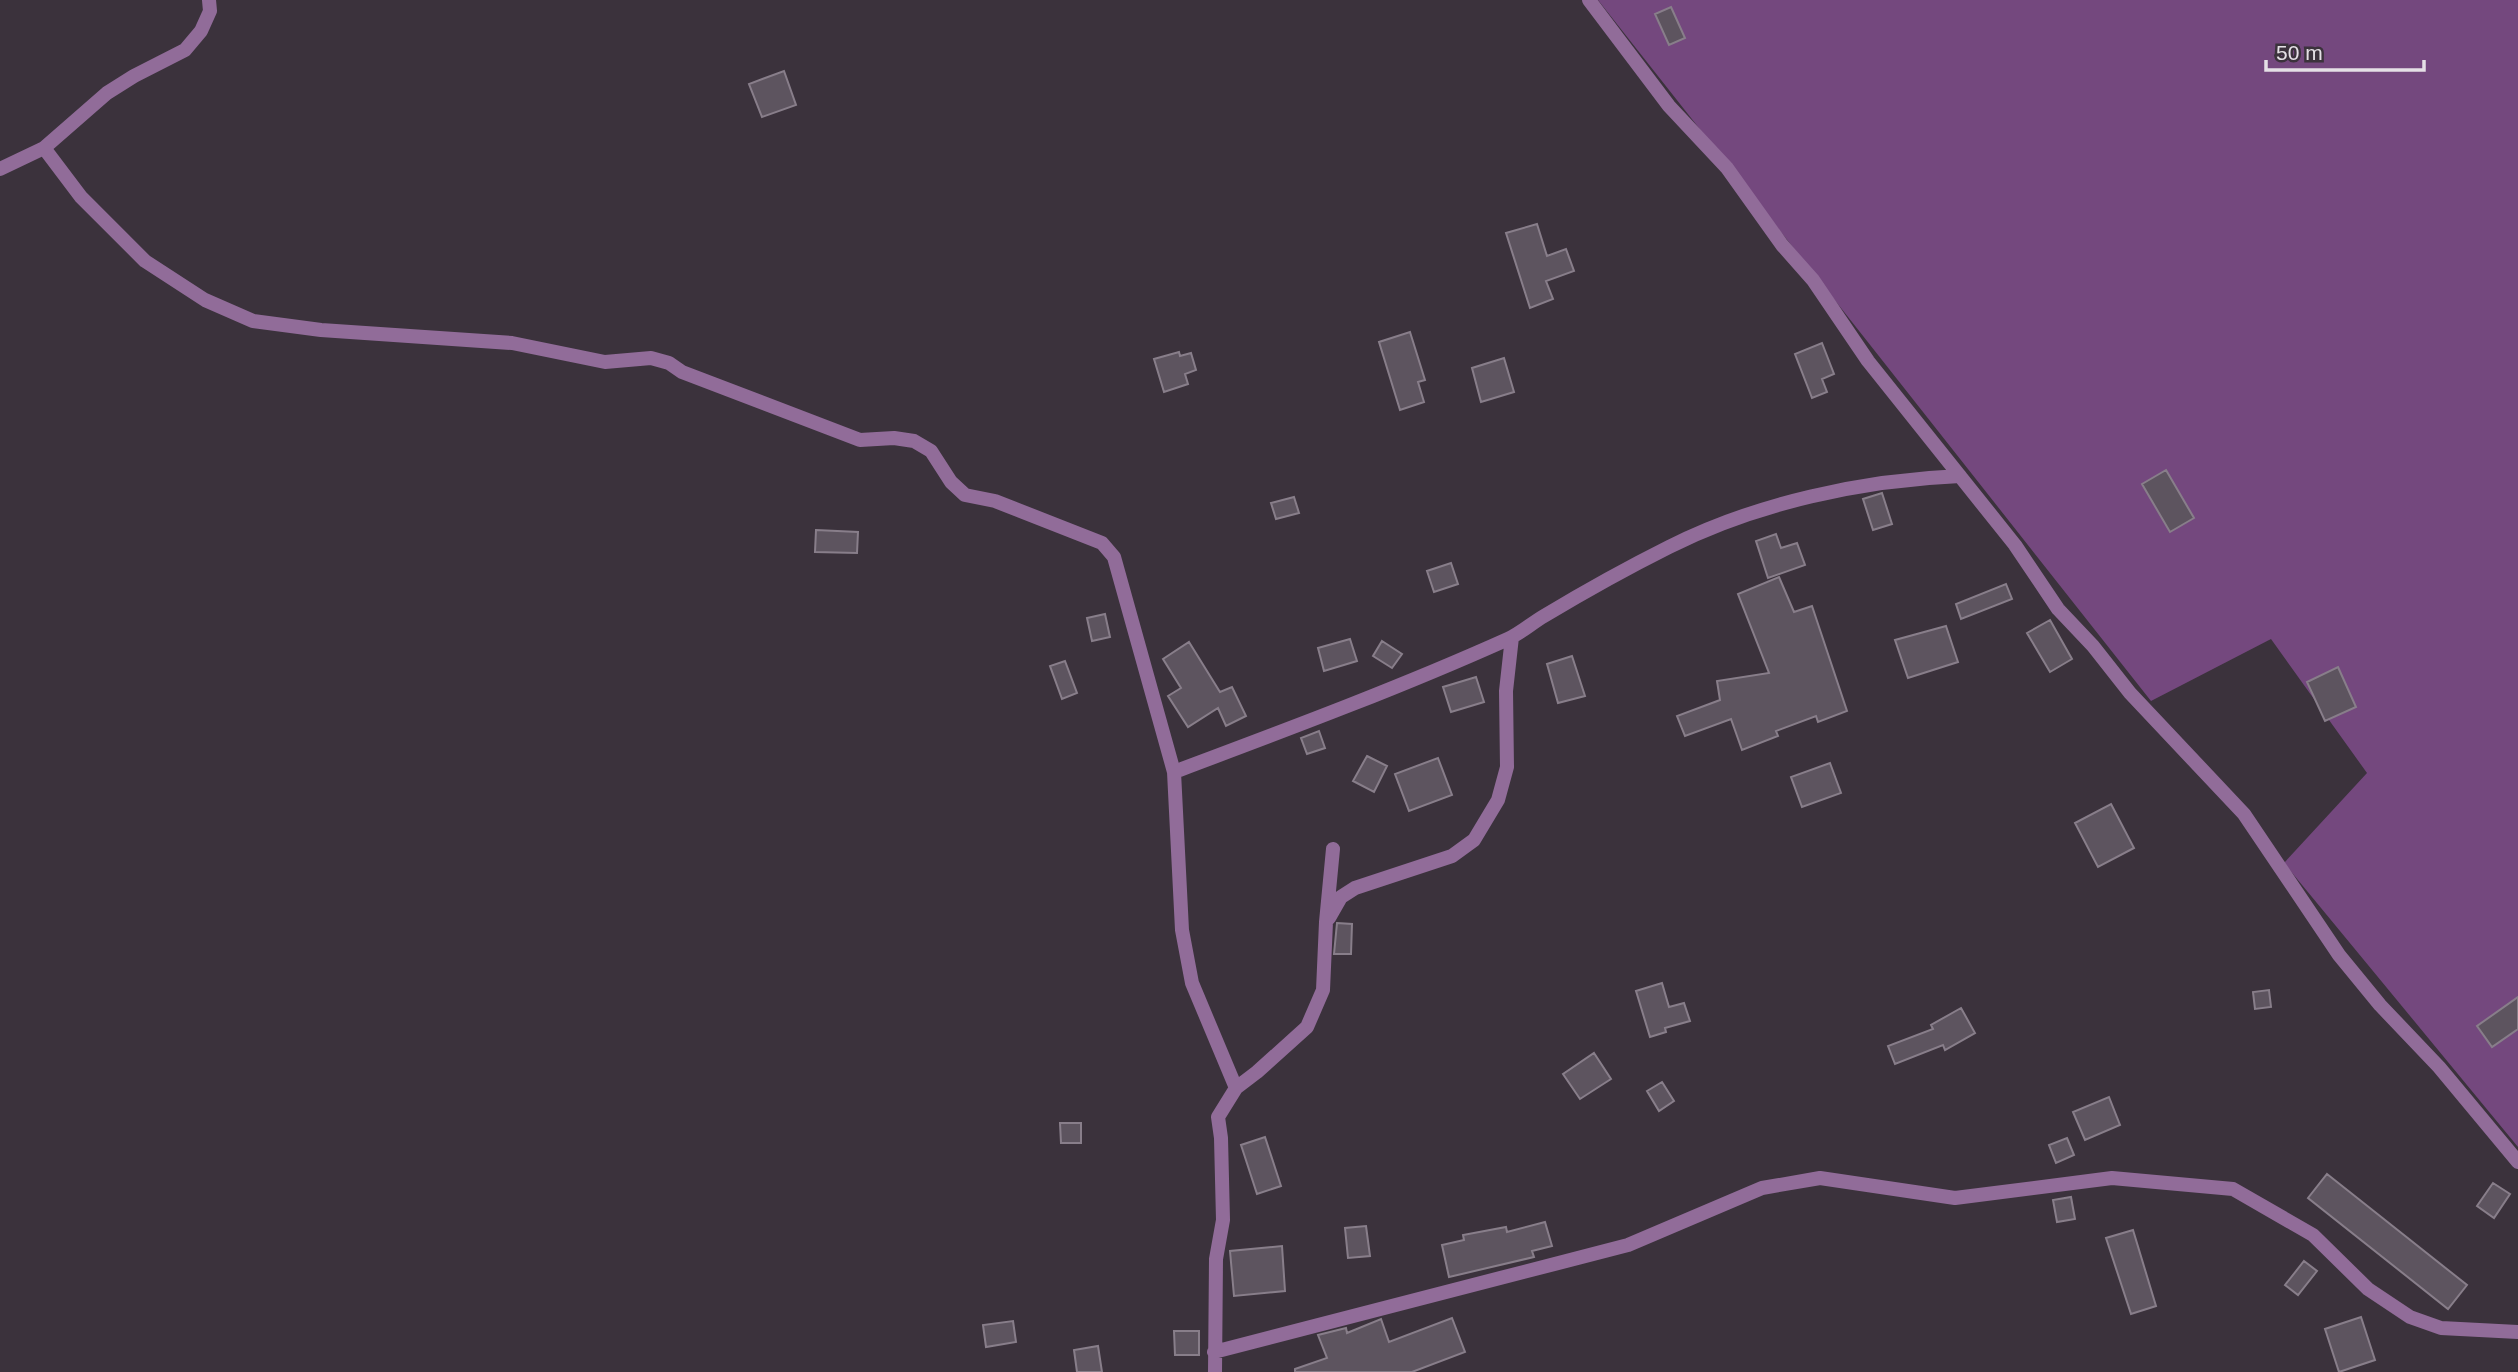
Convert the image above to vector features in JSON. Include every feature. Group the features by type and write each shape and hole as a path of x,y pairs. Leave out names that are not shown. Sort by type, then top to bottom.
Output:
{"street":[{"path":"0,169 44,148 107,93 185,50 201,31 210,12 209,0"},
{"path":"1589,0 1669,106 1727,168 1782,245 1813,280 1868,361 2015,544 2058,609 2093,646 2130,692 2244,814 2339,955 2380,1005 2439,1067 2518,1162"},
{"path":"44,148 81,197 145,261 205,300 253,321 321,330 512,343 605,362 651,358 660,360 670,363 682,372 860,440 894,438 914,441 932,451 951,482 965,495 995,501 1102,543 1114,557 1174,772 1182,930 1192,983 1236,1088"},
{"path":"1174,772 1352,705 1512,637 1542,617 1716,525 1854,488 1910,478 1960,476"},
{"path":"1326,922 1341,897 1355,888 1452,856 1474,840 1498,800 1507,767 1506,691 1512,637"},
{"path":"1215,1372 1216,1259 1223,1220 1218,1117 1236,1088 1307,1027 1323,990 1333,849"},
{"path":"1214,1352 1628,1245 1762,1188 1820,1178 1955,1198 2112,1178 2233,1189 2314,1235 2368,1289 2410,1317 2441,1328 2518,1332"}],"shaded area":[{"path":"1598,0 2518,0 2518,1147 2284,863 2367,773 2271,639 2151,701"}],"building":[{"path":"1671,7 1685,38 1669,45 1655,14"},
{"path":"784,71 796,105 762,117 749,84"},
{"path":"1537,224 1547,256 1566,249 1574,271 1546,281 1553,299 1530,308 1506,233"},
{"path":"1410,332 1425,380 1418,382 1424,402 1400,410 1379,342"},
{"path":"1822,343 1834,374 1822,379 1827,392 1812,398 1795,354"},
{"path":"1179,352 1180,356 1191,353 1196,370 1185,374 1188,384 1164,392 1154,359"},
{"path":"1504,358 1514,392 1481,402 1472,368"},
{"path":"2166,470 2194,518 2170,532 2142,484"},
{"path":"1882,493 1892,524 1873,530 1863,499"},
{"path":"1294,497 1299,513 1276,519 1271,503"},
{"path":"816,530 858,532 857,553 815,552"},
{"path":"1776,534 1781,548 1797,543 1805,565 1768,578 1756,541"},
{"path":"1451,563 1458,584 1434,592 1427,571"},
{"path":"1779,577 1794,612 1812,606 1847,711 1818,722 1816,716 1776,731 1778,736 1742,750 1731,719 1685,736 1677,716 1720,700 1717,681 1769,673 1738,594"},
{"path":"2006,584 2012,599 1961,619 1956,604"},
{"path":"1105,614 1110,637 1092,641 1087,618"},
{"path":"2050,620 2072,659 2050,672 2027,633"},
{"path":"1946,626 1958,662 1908,678 1895,640"},
{"path":"1350,639 1357,661 1324,671 1318,648"},
{"path":"1382,641 1402,654 1392,668 1373,656"},
{"path":"1189,642 1220,692 1232,687 1246,716 1226,726 1218,708 1188,727 1168,696 1181,688 1163,659"},
{"path":"1572,656 1585,696 1558,703 1547,664"},
{"path":"1065,661 1077,693 1062,699 1050,666"},
{"path":"2338,667 2356,707 2325,721 2307,682"},
{"path":"1476,677 1484,702 1451,712 1443,687"},
{"path":"1319,731 1325,748 1307,754 1301,738"},
{"path":"1367,756 1387,766 1374,792 1353,781"},
{"path":"1438,758 1452,795 1409,811 1395,774"},
{"path":"1830,763 1841,793 1802,807 1791,777"},
{"path":"2111,804 2134,848 2098,867 2075,823"},
{"path":"1337,923 1352,924 1351,954 1334,954"},
{"path":"1662,983 1669,1007 1684,1003 1690,1021 1665,1028 1666,1032 1650,1037 1636,991"},
{"path":"2269,990 2271,1007 2255,1009 2253,992"},
{"path":"2518,997 2518,1029 2492,1047 2477,1026"},
{"path":"1961,1008 1975,1033 1945,1050 1943,1045 1895,1064 1888,1046 1933,1029 1931,1025"},
{"path":"1594,1053 1611,1079 1580,1099 1563,1074"},
{"path":"1662,1082 1674,1101 1659,1111 1647,1091"},
{"path":"2109,1097 2120,1125 2085,1140 2073,1112"},
{"path":"1060,1123 1081,1123 1081,1143 1061,1143"},
{"path":"1265,1137 1281,1186 1257,1194 1241,1145"},
{"path":"2067,1138 2074,1155 2056,1163 2049,1145"},
{"path":"2327,1174 2467,1285 2448,1309 2308,1198"},
{"path":"2493,1183 2510,1194 2494,1218 2477,1206"},
{"path":"2071,1197 2075,1219 2057,1222 2053,1200"},
{"path":"1545,1222 1552,1246 1532,1251 1534,1257 1449,1277 1442,1245 1464,1240 1463,1235 1506,1227 1507,1232"},
{"path":"1366,1226 1370,1256 1348,1258 1345,1228"},
{"path":"2133,1230 2156,1306 2131,1314 2106,1238"},
{"path":"1282,1246 1285,1291 1234,1296 1230,1251"},
{"path":"2304,1261 2317,1271 2298,1295 2285,1285"},
{"path":"2361,1317 2375,1360 2339,1372 2325,1329"},
{"path":"1452,1318 1465,1352 1412,1372 1295,1372 1295,1369 1327,1358 1318,1335 1346,1328 1347,1333 1381,1319 1389,1342"},
{"path":"1013,1321 1016,1342 986,1347 983,1325"},
{"path":"1174,1331 1199,1331 1199,1355 1175,1355"},
{"path":"1098,1346 1102,1372 1077,1372 1074,1350"}]}
